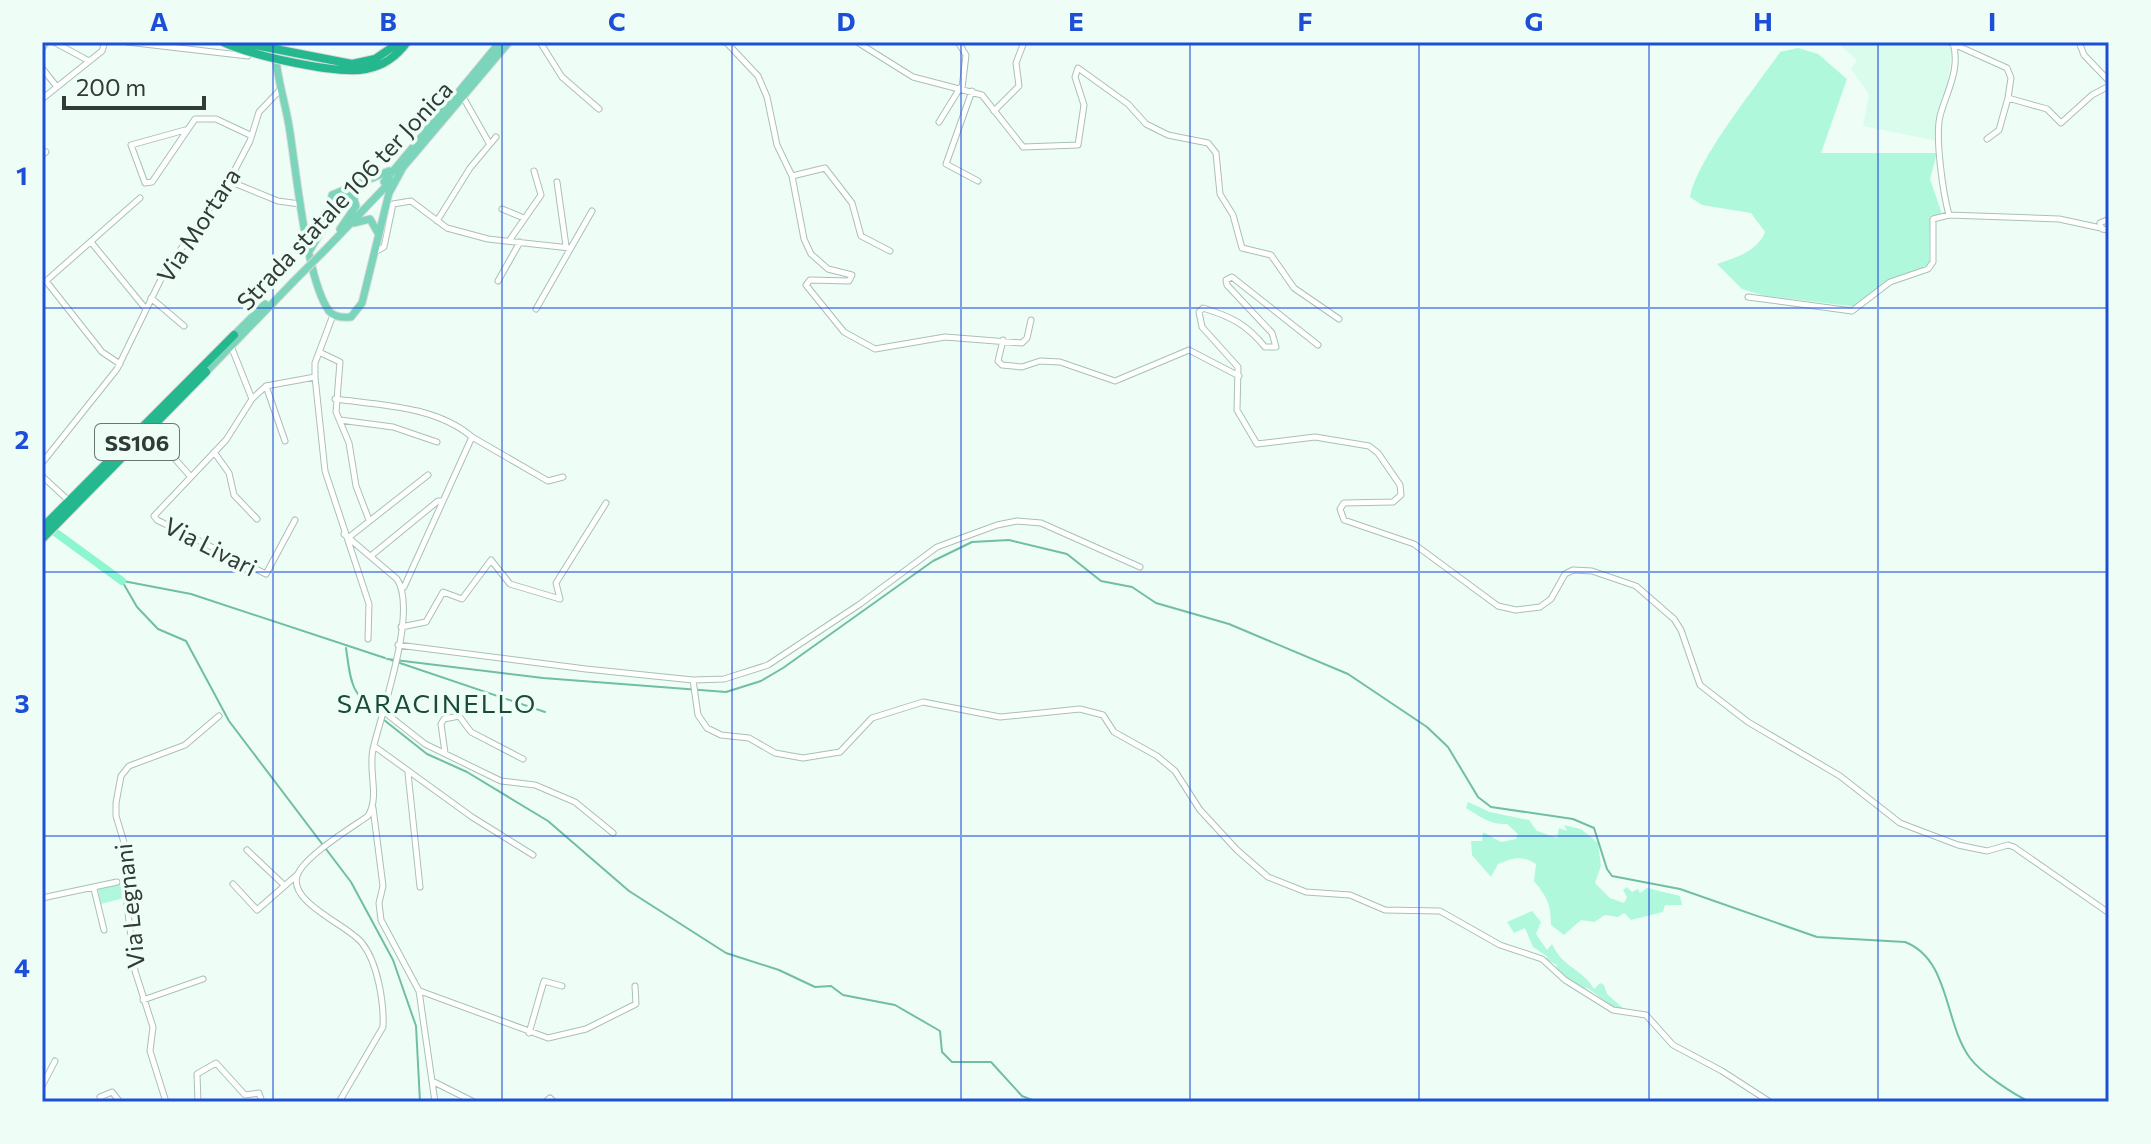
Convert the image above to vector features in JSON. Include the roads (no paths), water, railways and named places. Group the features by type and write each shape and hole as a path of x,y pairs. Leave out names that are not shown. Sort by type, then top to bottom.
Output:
{"highway":[{"path":"223,42 241,50 350,71 391,59 407,42"},
{"path":"239,42 352,64 375,59 400,42"},
{"name":"Strada statale 106 ter Jonica","path":"204,370 234,335"},
{"name":"SS106","path":"42,528 204,370"},
{"name":"SS106","path":"42,539 66,506"}],"main road":[{"path":"275,42 279,91 289,123 310,250 320,286 333,315 344,318 358,311 389,193 401,166"},
{"name":"Strada statale 106 ter Jonica","path":"234,335 325,247 401,166 506,44"},
{"name":"Strada statale 106 ter Jonica","path":"401,166 506,44"},
{"path":"310,250 323,229 331,198 336,192 401,166"},
{"path":"336,192 349,192 356,201 343,228"},
{"path":"343,228 367,219 374,223 378,233"},
{"path":"305,225 323,229"},
{"path":"307,235 323,229"},
{"name":"Strada statale 106 ter Jonica","path":"204,370 231,346 293,279"}],"street":[{"path":"42,49 46,42"},
{"path":"54,42 89,61"},
{"path":"42,99 102,51 105,42"},
{"path":"127,42 248,56 255,42"},
{"path":"540,42 562,77 599,109"},
{"path":"726,42 758,76 777,145 792,176 804,239 811,254 828,269 852,275 849,281 810,280 806,285 844,332 881,351 945,337 1025,341 1031,320"},
{"path":"857,42 913,77 985,97 1023,147 1078,145 1084,105 1075,77 1078,68 1128,104 1146,124 1168,135 1208,143 1216,153 1220,194 1233,215 1235,234 1242,248 1271,255 1294,288 1339,319"},
{"path":"939,122 961,88 966,55 958,42"},
{"path":"994,111 1019,86 1016,63 1024,42"},
{"path":"2008,98 2047,109 2061,123 2109,84 2084,55 2079,42"},
{"path":"1951,43 2007,68 2011,78 1999,130 1987,139"},
{"path":"1949,215 1939,132 1956,52 1951,43"},
{"path":"42,68 57,87"},
{"name":"Via Mortara","path":"42,463 120,364 145,308 229,181 259,112 279,91"},
{"path":"972,91 946,164 978,181"},
{"path":"463,97 489,143"},
{"path":"185,130 131,145 145,183 152,182 195,119 209,118 250,135"},
{"path":"437,221 496,137"},
{"path":"792,176 825,168 852,203 861,236 890,251"},
{"path":"509,241 541,195 534,171"},
{"path":"229,181 278,201 301,204"},
{"path":"536,309 568,247 557,182"},
{"path":"120,364 102,352 46,281 140,198"},
{"path":"374,252 384,247 393,204 398,201 411,201 437,221 459,231 509,241 568,247 574,247 592,211"},
{"path":"502,209 524,218"},
{"path":"1748,297 1843,311 1858,310 1890,282 1928,269 1933,262 1933,219 1949,215 2106,224"},
{"path":"91,242 145,308"},
{"path":"498,281 520,242"},
{"path":"1318,345 1263,305 1237,279 1228,277 1227,285 1277,344 1270,349 1238,319 1200,310 1202,327 1235,360 1239,376 1237,410 1257,444 1315,437 1366,445 1378,453 1400,485 1400,499 1393,502 1344,503 1340,509 1344,520 1414,544 1498,606 1516,610 1540,607 1551,599 1565,574 1573,570 1592,571 1636,586 1674,619 1681,630 1700,685 1748,722 1840,776 1900,823 1958,845 1987,851 2008,845 2014,847 2109,913"},
{"path":"151,298 184,326"},
{"path":"333,315 319,352 315,377 325,471 369,604 368,639"},
{"path":"1003,340 998,361 1011,367 1060,362 1115,381 1185,350 1204,356 1239,376"},
{"path":"231,346 252,399"},
{"path":"319,352 340,362 335,399 339,420 349,443 356,486 369,520"},
{"path":"285,441 266,386 315,377"},
{"name":"Via Livari","path":"266,386 252,399 214,452 155,511 157,520 260,572 269,571 295,520"},
{"path":"335,399 399,408 446,420 548,481 563,477"},
{"path":"339,420 393,427 437,442"},
{"path":"435,1102 419,991 381,920 379,903 383,886 373,807 374,746 398,647 403,588 472,437"},
{"path":"161,443 190,476"},
{"path":"214,452 229,473 234,495 257,519"},
{"path":"346,536 428,475"},
{"path":"42,476 66,506"},
{"path":"372,555 438,501 443,501"},
{"path":"401,627 426,622 443,592 462,599 491,560 510,584 560,599 556,583 606,503"},
{"path":"398,647 693,680 724,679 768,665 860,604 937,547 997,525 1017,521 1041,523 1140,567"},
{"path":"346,536 372,555 403,588"},
{"path":"693,680 698,715 707,728 721,735 749,738 775,753 803,758 840,752 872,718 923,702 1000,717 1080,709 1103,715 1114,732 1157,756 1175,771 1200,810 1237,850 1268,877 1306,892 1350,895 1385,910 1426,908 1449,915 1500,945 1542,959 1565,980 1613,1010 1646,1015 1673,1045 1722,1071 1770,1102"},
{"path":"383,712 425,744 501,781 535,785 575,802 613,833"},
{"name":"Via Legnani","path":"166,1102 150,1051 153,1027 143,1000 129,931 129,859 116,816 121,776 140,759 165,755 185,745 219,716"},
{"path":"445,753 441,724 444,719 459,716 471,732 523,759"},
{"path":"374,746 533,855"},
{"path":"408,772 420,887"},
{"path":"233,884 257,910 373,807"},
{"path":"247,850 284,885"},
{"path":"298,874 297,886 302,898 362,943 375,976 383,1015 383,1027 339,1102"},
{"path":"42,898 117,882"},
{"path":"94,889 104,930"},
{"path":"143,1000 203,979"},
{"path":"529,1033 544,981 562,986"},
{"path":"419,991 548,1038 586,1029 636,1004 635,986"},
{"path":"42,1086 55,1061"},
{"path":"198,1102 197,1074 216,1063 239,1090 245,1095 259,1093 262,1102"},
{"path":"434,1082 474,1102"},
{"path":"100,1097 112,1092 120,1102"},
{"path":"545,1102 550,1098 554,1102"}],"waterway":[{"path":"48,527 122,581"},
{"path":"387,659 543,678 726,692 761,681 783,668 933,561 972,542 1009,540 1067,554 1101,581 1132,587 1156,603 1229,624 1348,674 1427,727 1448,747 1478,797 1491,807 1573,819 1594,828 1612,876 1680,889 1817,937 1905,942 1920,950 1938,977 1955,1028 1970,1058 1998,1083 2030,1102"},
{"path":"122,581 137,607 158,629 186,641 229,721 351,882 393,960 416,1026 420,1102"},
{"path":"123,581 191,594 385,658"},
{"path":"346,648 357,693 379,716"},
{"path":"391,660 545,712"},
{"path":"384,720 427,754 467,772 548,821 629,891 726,953 779,970 815,987 831,986 843,995 895,1005 940,1031 942,1052 952,1062 991,1062 1022,1096 1037,1102"}],"district":[{"name":"SARACINELLO","path":"437,702"}]}
